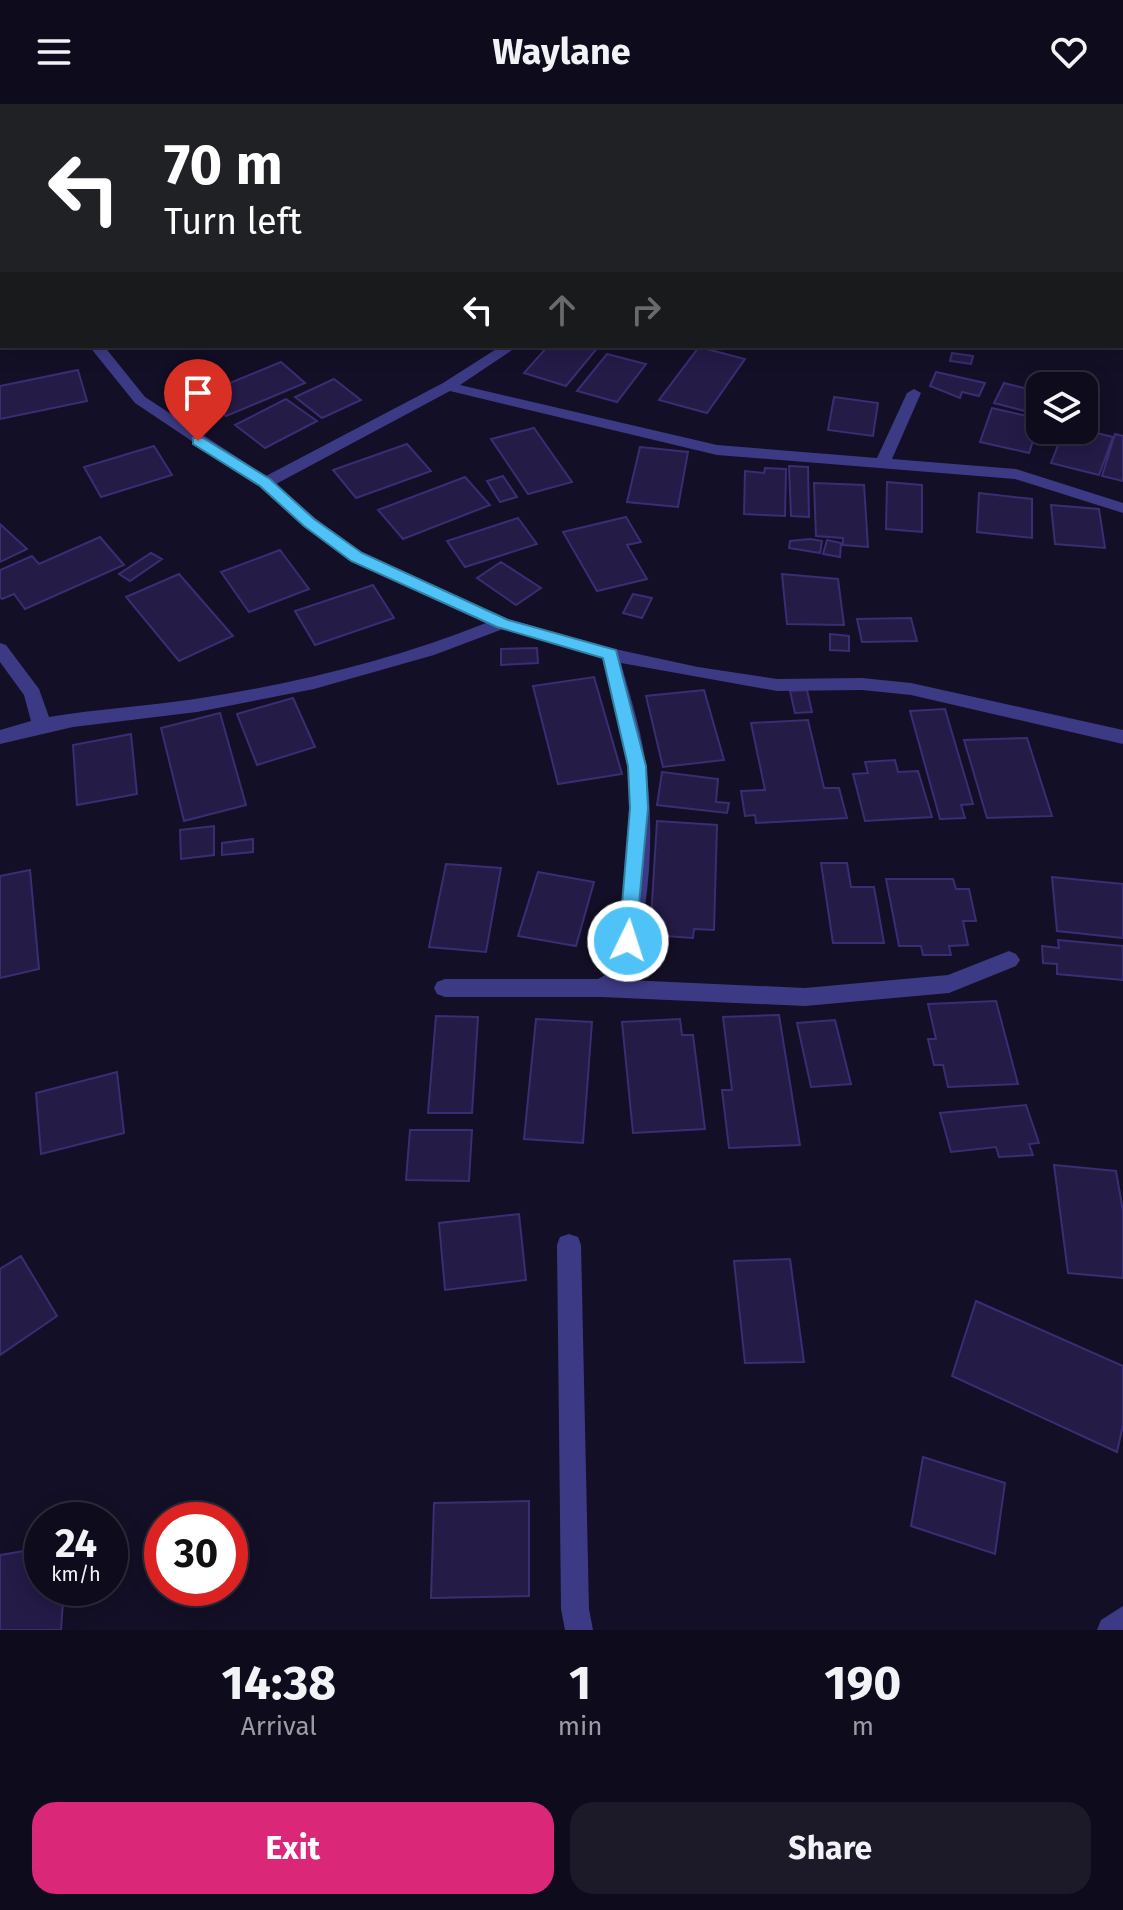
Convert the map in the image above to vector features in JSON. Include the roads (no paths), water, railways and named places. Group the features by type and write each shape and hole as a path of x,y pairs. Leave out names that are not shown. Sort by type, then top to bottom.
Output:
{"street":[{"path":"98,348 140,400 265,483 309,522 357,557 502,623 610,654 777,685 862,684 911,689 1123,737"},
{"path":"265,483 448,386 508,348"},
{"path":"448,386 654,438 717,450 1016,474 1123,508"},
{"path":"882,464 914,393"},
{"path":"0,737 41,723 195,705 332,681 502,623"},
{"path":"0,649 33,694 41,723"},
{"path":"601,988 618,978 628,941 639,808 637,766 610,654"},
{"path":"445,988 601,988 805,997 949,984 1009,960"},
{"path":"569,1245 575,1609 579,1630"},
{"path":"1111,1630 1123,1620"}]}
